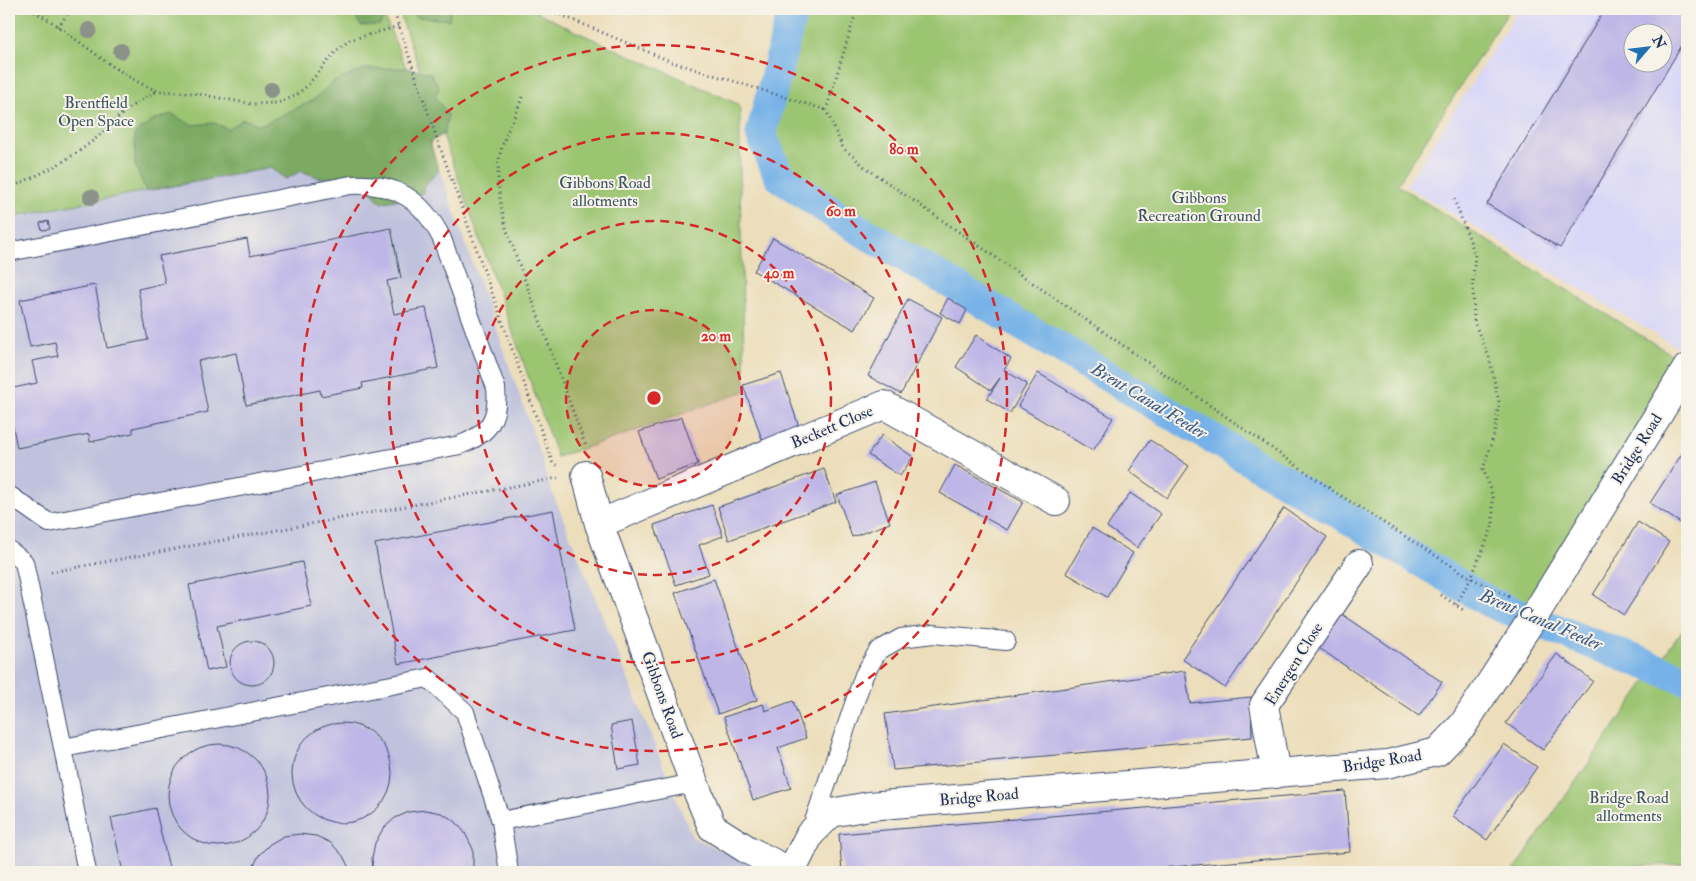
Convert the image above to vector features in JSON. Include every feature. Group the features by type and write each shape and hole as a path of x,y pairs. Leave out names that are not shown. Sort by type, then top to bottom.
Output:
{"street":[{"name":"Bridge Road","path":"810,834 832,814 869,806 1387,764 1437,752 1463,725 1538,610 1687,368"},
{"name":"Beckett Close","path":"599,524 884,405 1056,501"},
{"name":"Gibbons Road","path":"586,476 599,524 712,827 748,850 791,872"},
{"name":"Energen Close","path":"1276,774 1264,705 1359,564"},
{"path":"791,872 810,834"}],"lane":[{"path":"9,252 351,185 370,184 386,186 411,200 426,212 436,225 496,388 497,401 492,422 484,432 475,439 460,445 49,523 9,495"},
{"path":"9,550 25,569 87,872"},
{"path":"810,834 864,676 878,652 902,638 933,634 1006,641"},
{"path":"63,748 428,678 465,712 501,821 509,872"},
{"path":"501,821 694,783"}],"path":[{"path":"30,9 112,66 157,91 193,92 252,104 278,103 295,96 307,86 337,50 350,40 399,26"},
{"path":"58,27 71,9"},
{"path":"393,9 436,136 553,464 586,476"},
{"path":"547,9 672,62 826,110"},
{"path":"857,9 826,110 843,148 864,167 1335,492 1471,578 1538,610"},
{"path":"9,188 58,164 106,130 126,110 141,99 157,91"},
{"path":"522,97 503,144 498,170 499,200 507,231 586,448 586,476"},
{"path":"1454,199 1475,254 1473,279 1474,322 1488,356 1499,402 1495,432 1483,469 1493,498 1493,525 1471,578 1456,605"},
{"path":"25,569 547,479 586,476"},
{"path":"1441,595 1465,611"}],"shaded area":[{"path":"1519,9 1687,9 1687,345 1684,351 1406,186"},
{"path":"428,138 542,458 547,479 692,837 768,872 9,872 9,217"}],"green space":[{"name":"Brentfield Open Space","path":"9,9 381,9 415,89 428,138 9,217"},
{"path":"351,9 396,9 386,13 380,25 361,26"},
{"name":"Gibbons Road allotments","path":"398,9 531,9 573,30 740,105 745,391 633,432 557,457"},
{"path":"401,9 451,9 449,20 417,17"},
{"name":"Gibbons Recreation Ground","path":"802,9 1510,9 1397,185 1679,359 1521,619 1478,606 768,182 773,123"},
{"path":"406,68 431,73 439,88 435,97 448,115 444,134 430,142 439,171 425,185 422,194 381,203 358,177 320,178 301,171 286,179 270,168 146,191 135,165 135,133 154,120 171,114 192,125 214,123 228,129 243,119 260,125 312,101 332,83 364,69"},
{"name":"Bridge Road allotments","path":"1687,623 1687,864 1513,871"}],"building":[{"path":"1605,9 1687,9 1687,37 1674,59 1674,22 1624,22 1624,72 1666,72 1560,248 1487,204"},
{"path":"48,221 50,229 42,230 40,223"},
{"path":"391,228 401,278 387,281 394,314 426,308 438,368 362,383 363,388 321,396 320,390 246,405 236,353 198,361 208,412 133,428 133,433 90,442 89,434 17,448 9,406 9,389 37,383 32,361 58,356 55,342 30,347 20,300 95,285 107,348 148,340 138,289 165,283 159,256 247,239 250,256"},
{"path":"773,238 874,298 855,330 754,271"},
{"path":"948,298 967,310 960,324 940,313"},
{"path":"908,299 942,317 901,394 868,376"},
{"path":"976,335 1011,359 1004,370 1027,384 1010,413 987,399 1000,378 991,390 956,367"},
{"path":"781,373 800,430 763,442 743,385"},
{"path":"1038,373 1113,418 1093,451 1018,406"},
{"path":"682,417 698,464 656,479 639,432"},
{"path":"882,435 913,457 900,476 868,455"},
{"path":"1150,440 1189,466 1167,498 1129,471"},
{"path":"1687,446 1687,515 1682,524 1650,503"},
{"path":"955,465 1023,502 1007,530 940,493"},
{"path":"824,469 836,502 729,540 718,507"},
{"path":"875,482 890,523 852,537 837,495"},
{"path":"1130,493 1161,514 1137,548 1107,527"},
{"path":"712,505 723,536 699,545 709,574 676,585 654,525"},
{"path":"1284,508 1327,537 1225,688 1182,659"},
{"path":"553,510 575,630 398,664 375,544"},
{"path":"1638,522 1669,542 1624,615 1593,595"},
{"path":"1092,528 1133,553 1107,597 1066,573"},
{"path":"302,562 311,606 217,626 226,667 207,671 189,585"},
{"path":"714,579 757,700 718,714 675,593"},
{"path":"1339,612 1442,682 1419,716 1316,646"},
{"path":"252,641 264,645 270,651 274,663 270,675 264,681 252,685 240,681 234,675 230,663 234,651 240,645"},
{"path":"1557,654 1593,681 1543,750 1506,723"},
{"path":"1185,671 1190,703 1251,697 1252,737 893,770 885,714"},
{"path":"793,701 806,738 778,748 791,788 753,800 724,717 763,704 765,711"},
{"path":"632,721 640,765 618,769 611,725"},
{"path":"342,723 361,727 378,737 388,754 392,773 388,792 378,809 361,819 342,823 323,819 306,809 296,792 292,773 296,754 306,737 323,727"},
{"path":"219,744 238,748 255,759 266,776 270,795 266,814 255,831 238,842 219,846 200,842 183,831 172,814 168,795 172,776 183,759 200,748"},
{"path":"1504,744 1537,767 1487,840 1453,816"},
{"path":"1345,791 1350,852 1113,872 842,872 839,834"},
{"path":"155,808 170,872 123,872 111,818"},
{"path":"425,810 441,813 455,821 465,833 473,849 472,872 373,872 372,858 375,843 383,829 395,818 409,812"},
{"path":"300,834 316,836 331,843 343,856 351,872 251,872 259,855 270,844 284,836"}],"waterway":[{"name":"Brent Canal Feeder","path":"793,9 761,134 779,176 840,218 1489,602 1687,680"}]}
